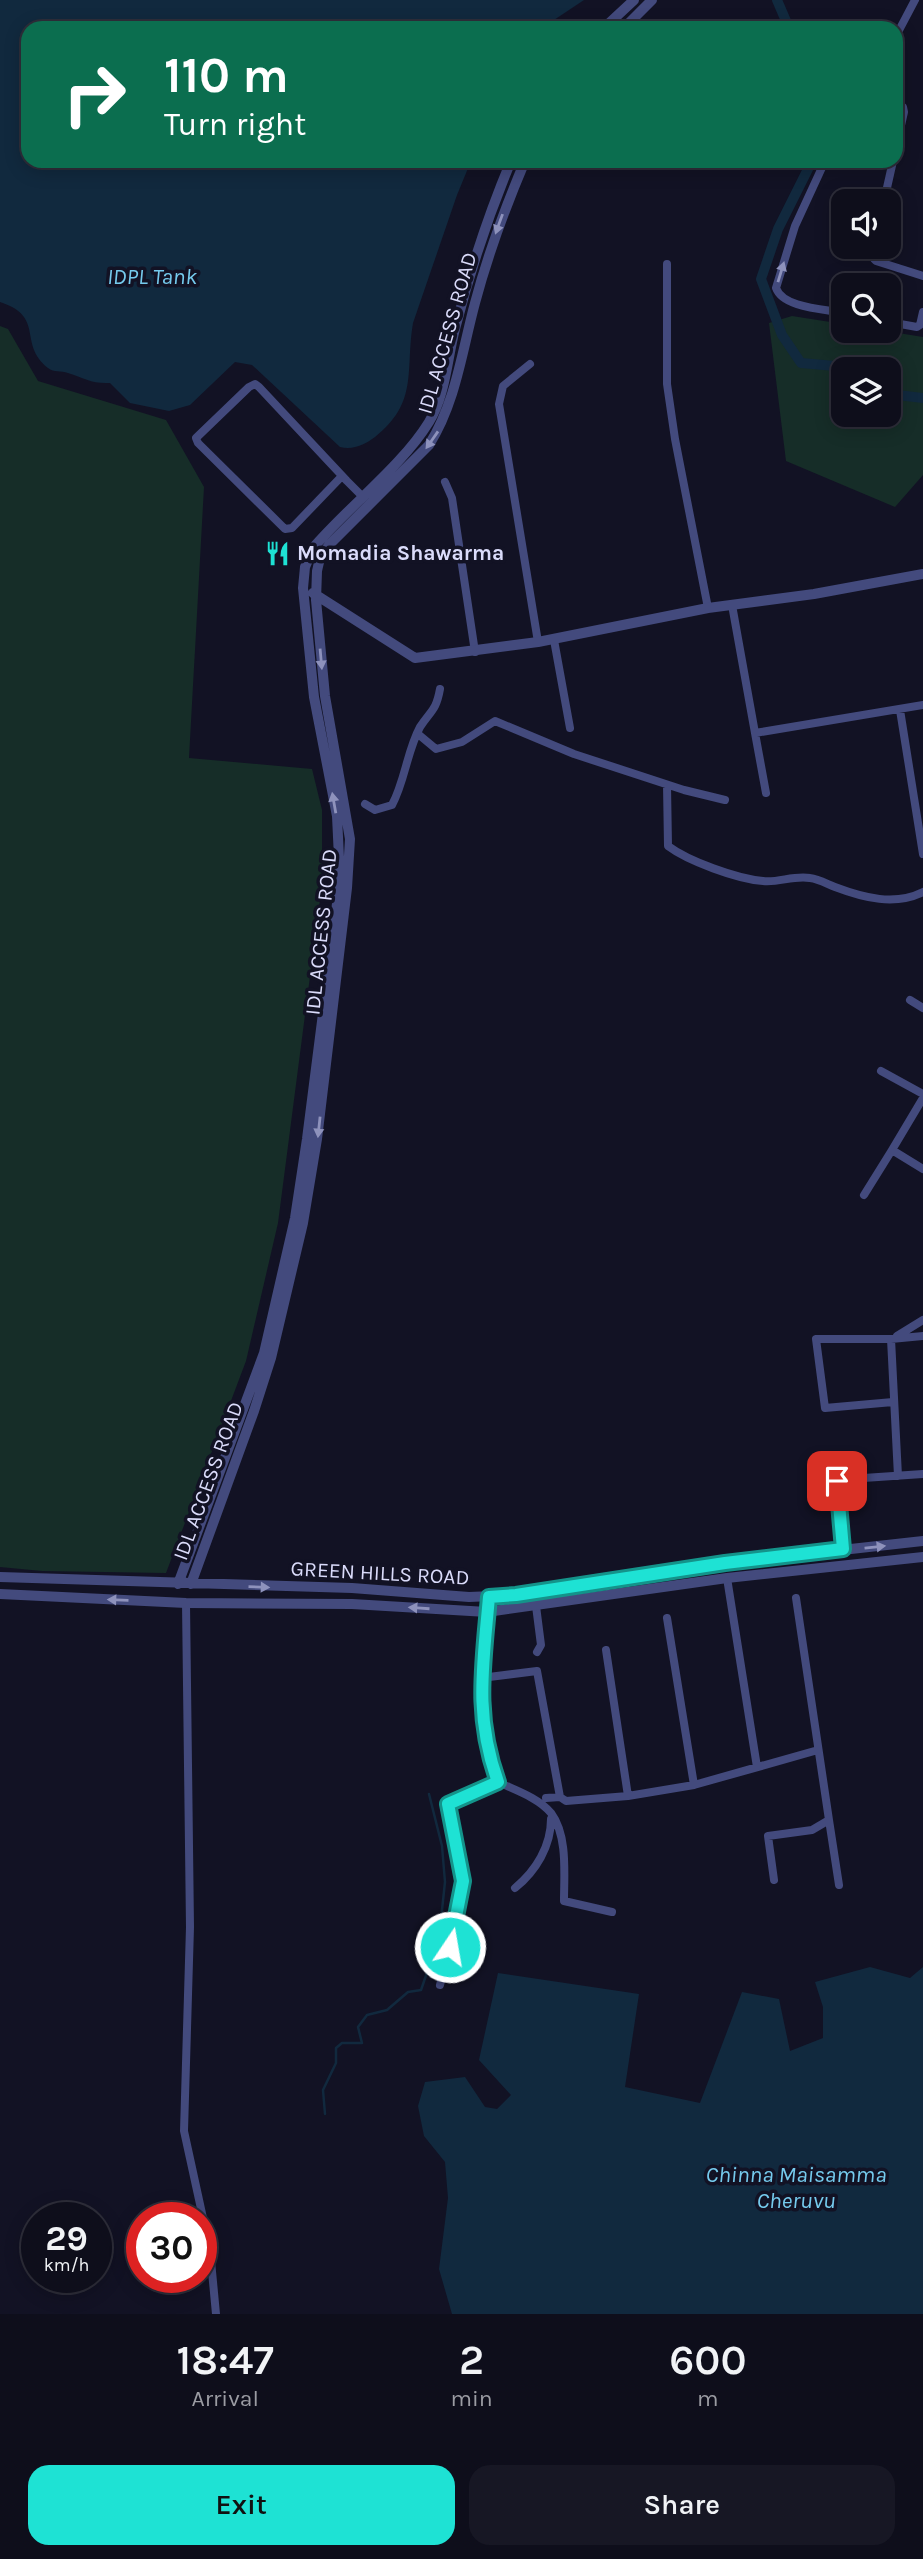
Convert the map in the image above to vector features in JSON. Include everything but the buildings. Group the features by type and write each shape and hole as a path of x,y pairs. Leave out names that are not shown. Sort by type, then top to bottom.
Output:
{"street":[{"path":"612,21 634,0"},
{"path":"631,21 652,0"},
{"path":"903,23 915,0"},
{"path":"178,1584 249,1410 264,1353 295,1218 339,888 337,816 314,697 303,588 304,567 313,548 418,439 431,418 450,359 453,336 473,263 508,168"},
{"name":"IDL ACCESS ROAD","path":"191,1584 282,1319 306,1211 317,1139 349,860 347,812 325,696 316,594 320,558 429,446 441,426 452,396 488,257 522,168"},
{"path":"822,168 795,226 776,288 779,296 788,302 831,310"},
{"path":"887,189 891,168"},
{"path":"874,259 923,276"},
{"path":"667,264 667,384 708,608"},
{"path":"901,324 917,327 923,312"},
{"path":"530,364 502,386 499,404 538,642"},
{"path":"342,475 292,528 285,530 196,438 248,387 255,384 342,475 362,496"},
{"path":"444,482 452,498 475,652"},
{"path":"303,588 415,658 554,640 708,608 814,594 923,574"},
{"path":"732,605 766,793"},
{"path":"554,640 570,728"},
{"path":"365,804 374,810 392,805 418,734 437,706 440,689"},
{"path":"755,733 923,705"},
{"path":"900,710 923,854"},
{"path":"418,734 436,749 462,742 495,721 574,754 667,785 725,800"},
{"path":"667,785 668,846 679,854 717,869 764,882 798,876 814,878 839,888 891,901 910,899 923,892"},
{"path":"910,1000 923,1009"},
{"path":"864,1195 923,1096 881,1070"},
{"path":"892,1150 923,1169"},
{"path":"891,1339 923,1320"},
{"path":"893,1402 825,1408 816,1339 891,1339 923,1336"},
{"path":"891,1339 898,1476"},
{"path":"819,1481 923,1474"},
{"path":"837,1481 843,1549"},
{"name":"GREEN HILLS ROAD","path":"0,1577 352,1588 489,1597 725,1563 923,1541"},
{"name":"GREEN HILLS ROAD","path":"0,1594 186,1603 352,1604 487,1612 727,1578 923,1557"},
{"path":"727,1578 757,1768"},
{"path":"489,1597 481,1678 483,1719 489,1757 498,1782 534,1800 551,1814 561,1838 564,1901 612,1912"},
{"path":"796,1598 839,1885"},
{"path":"186,1603 190,1927 184,2131 210,2250 216,2314"},
{"path":"536,1606 541,1645 537,1652"},
{"path":"667,1618 694,1786"},
{"path":"606,1650 628,1796"},
{"path":"481,1678 537,1671 560,1797"},
{"path":"546,1798 560,1797 566,1801 628,1796 694,1786 818,1750"},
{"path":"440,1984 463,1881 448,1804 498,1782"},
{"path":"515,1888 540,1861 551,1833 551,1814"},
{"path":"774,1880 768,1836 812,1830 829,1820"}],"green space":[{"path":"792,316 831,322 831,343 901,343 901,333 923,337 923,475 895,507 786,461 769,323"},
{"path":"0,326 8,329 38,381 166,420 204,487 189,758 312,769 322,810 322,884 278,1223 246,1361 166,1573 42,1571 0,1567"}],"water":[{"name":"IDPL Tank","path":"0,0 584,0 552,21 21,21 21,168 468,168 413,323 404,398 389,424 363,444 350,448 340,447 252,365 235,362 190,405 169,411 130,403 110,383 93,382 48,368 34,349 23,315 0,302"},
{"name":"Chinna Maisamma Cheruvu","path":"870,1967 910,1978 923,1967 923,2314 452,2314 439,2269 448,2198 445,2162 424,2136 418,2106 425,2082 465,2077 485,2107 497,2109 511,2095 479,2060 498,1973 639,1994 625,2087 700,2103 742,1992 779,1999 790,2051 823,2038 823,2007 815,1982"}],"waterway":[{"path":"777,0 786,21"},
{"path":"808,168 778,229 761,279 782,335 801,363 831,366"},
{"path":"901,395 923,398"},
{"path":"325,2114 323,2090 336,2063 336,2048 342,2043 362,2043 358,2027 367,2015 387,2010 408,1992 421,1990 439,1938 445,1882 442,1846 429,1794"}],"place":[{"name":"Momadia Shawarma","path":"277,553"}],"route":[{"path":"450,1947 463,1881 448,1804 479,1793 498,1782 489,1757 481,1706 489,1597 843,1549 837,1481"}]}
